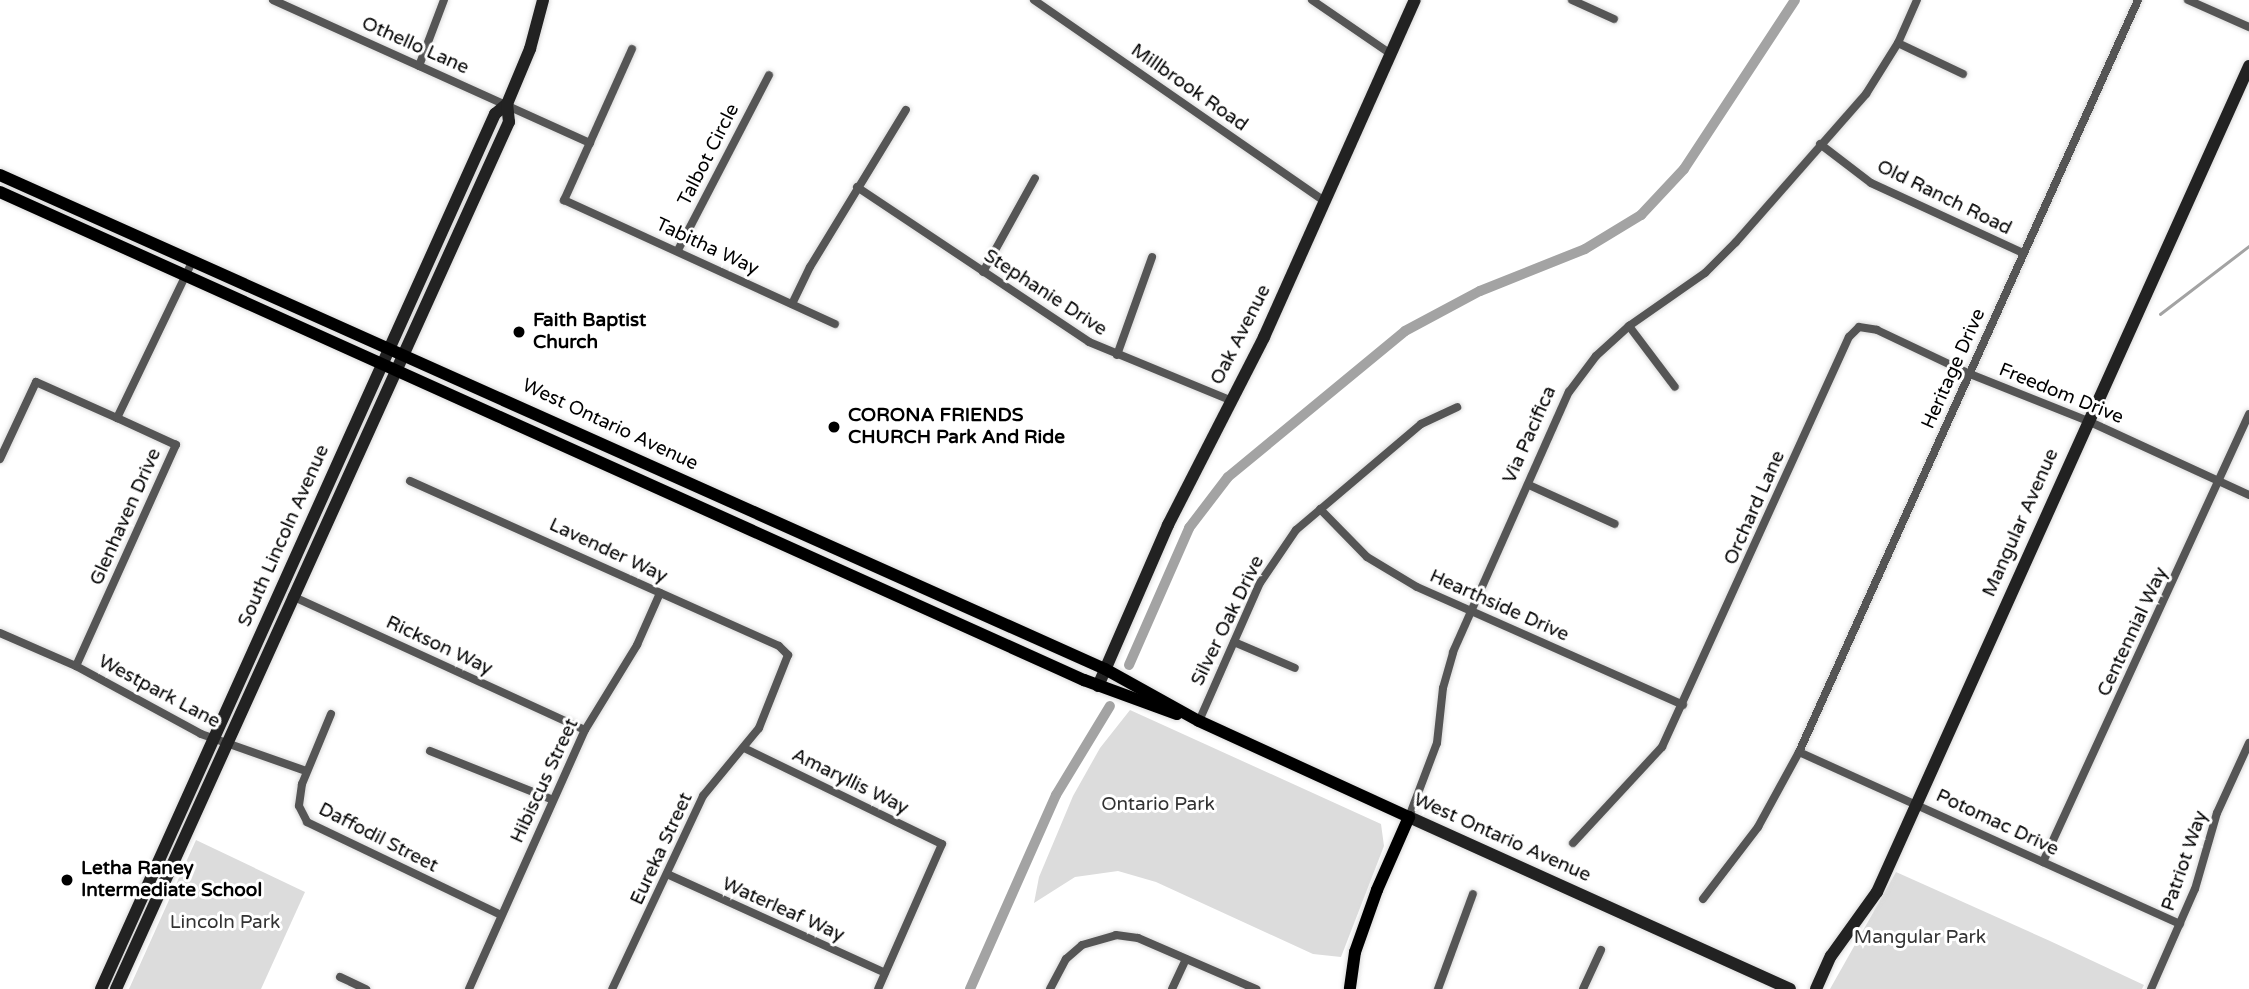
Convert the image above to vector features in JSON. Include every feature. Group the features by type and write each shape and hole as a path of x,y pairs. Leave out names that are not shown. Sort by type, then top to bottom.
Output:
{"main road":[{"name":"South Lincoln Avenue","path":"101,989 495,114 507,104 530,49 543,0"},
{"name":"Oak Avenue","path":"1098,686 1168,525 1326,202 1415,0"},
{"name":"Mangular Avenue","path":"1816,989 1831,956 1877,892 2249,66"},
{"name":"South Lincoln Avenue","path":"116,989 509,122 507,104"},
{"name":"West Ontario Avenue","path":"0,175 192,262 404,353 1105,669 1199,721 1790,989"},
{"name":"West Ontario Avenue","path":"0,192 1098,686 1199,721"},
{"name":"Via Pacifica","path":"1350,989 1355,952 1377,890 1409,817"}],"street":[{"name":"Othello Lane","path":"272,0 590,143"},
{"path":"419,66 444,0"},
{"name":"Millbrook Road","path":"1034,0 1326,202"},
{"path":"1312,0 1391,54"},
{"path":"1573,0 1614,19"},
{"name":"Via Pacifica","path":"1409,817 1437,743 1443,688 1453,652 1569,392 1596,356 1629,326 1705,273 1866,94 1898,43 1917,0"},
{"name":"Heritage Drive","path":"1703,899 1758,827 1799,752 2138,0"},
{"path":"2188,0 2249,27"},
{"path":"1898,43 1963,74"},
{"path":"590,143 632,49"},
{"name":"Talbot Circle","path":"678,250 769,75"},
{"path":"792,304 857,187 906,110"},
{"name":"Tabitha Way","path":"590,143 564,200 835,324"},
{"name":"Old Ranch Road","path":"1820,144 1871,183 2023,253"},
{"path":"982,272 1035,178"},
{"name":"Stephanie Drive","path":"857,187 1061,325 1117,355 1164,370 1230,400"},
{"path":"1117,355 1152,257"},
{"path":"0,459 36,382 117,418 192,262"},
{"path":"1629,326 1675,387"},
{"name":"Freedom Drive","path":"1859,327 1877,330 1969,374 2088,421 2249,495"},
{"name":"Orchard Lane","path":"1573,843 1662,747 1849,337 1859,327"},
{"name":"Silver Oak Drive","path":"1199,721 1275,559 1320,509 1421,424 1457,407"},
{"name":"Centennial Way","path":"2043,862 2249,414"},
{"name":"Glenhaven Drive","path":"76,666 176,445 117,418"},
{"name":"Lavender Way","path":"410,481 779,646 788,655"},
{"path":"1529,485 1615,524"},
{"name":"Hearthside Drive","path":"1320,509 1367,557 1417,587 1683,705"},
{"name":"Rickson Way","path":"280,591 585,730"},
{"name":"Hibiscus Street","path":"469,989 585,730 637,645 660,593"},
{"name":"Westpark Lane","path":"0,633 76,666 214,740 306,771"},
{"path":"1234,642 1295,668"},
{"name":"Eureka Street","path":"612,989 703,796 759,728 788,655"},
{"name":"Daffodil Street","path":"331,713 306,771 299,806 307,822 501,915"},
{"name":"Patriot Way","path":"2151,989 2180,924 2217,813 2249,743"},
{"name":"Amaryllis Way","path":"744,747 942,844 885,973"},
{"path":"430,751 553,800"},
{"name":"Potomac Drive","path":"1799,752 2180,924"},
{"name":"Waterleaf Way","path":"667,874 885,973"},
{"path":"1438,989 1473,894"},
{"path":"1050,989 1066,959 1097,938 1138,938 1256,989"},
{"path":"1583,989 1601,950"},
{"path":"1172,989 1186,959"},
{"path":"878,989 885,973"},
{"path":"340,977 366,989"}],"green space":[{"name":"Ontario Park","path":"1130,710 1381,824 1384,846 1341,957 1313,954 1156,882 1118,871 1075,877 1034,903 1039,877 1073,796 1100,748"},
{"name":"Lincoln Park","path":"196,840 305,892 261,989 129,989"},
{"name":"Mangular Park","path":"1896,872 2144,985 2142,989 1830,989"}],"waterway":[{"path":"1129,665 1189,528 1228,477 1405,331 1480,291 1585,249 1641,215 1684,169 1795,0"},
{"path":"2160,314 2249,246"},
{"path":"970,989 1056,795 1110,706"}],"place":[{"name":"Faith Baptist Church","path":"519,332"},
{"name":"CORONA FRIENDS CHURCH Park And Ride","path":"834,427"},
{"name":"Letha Raney Intermediate School","path":"67,880"}]}
